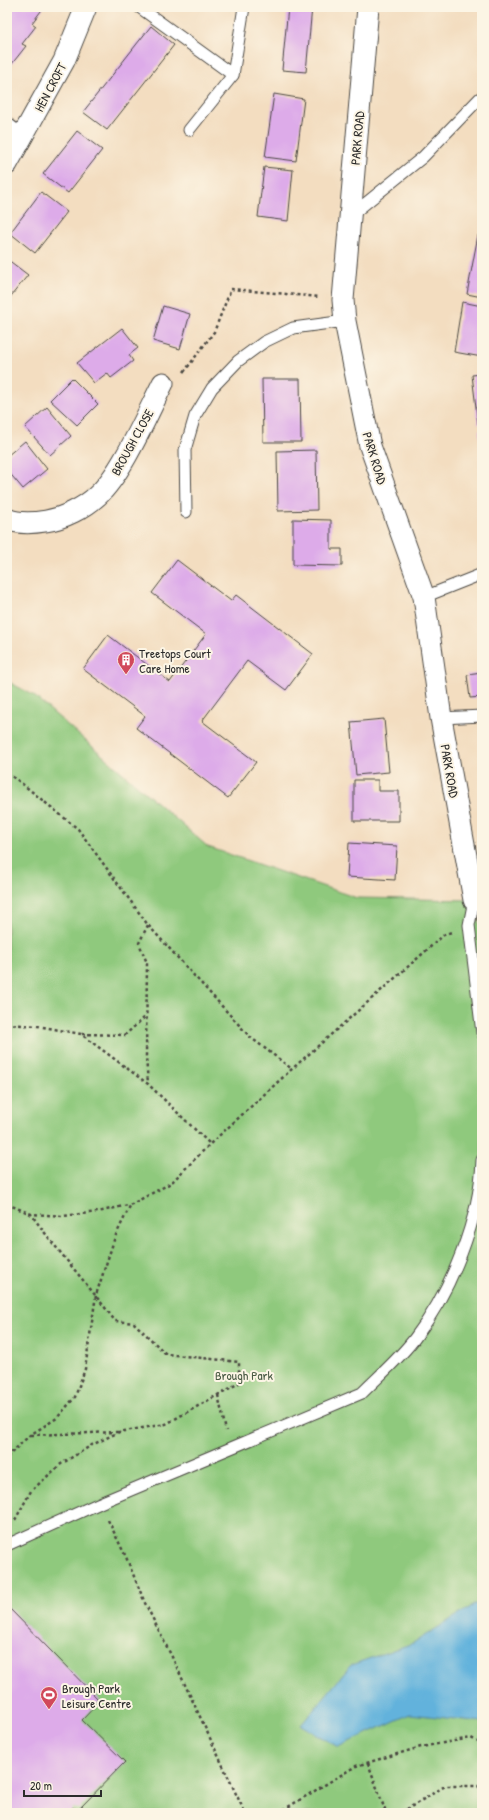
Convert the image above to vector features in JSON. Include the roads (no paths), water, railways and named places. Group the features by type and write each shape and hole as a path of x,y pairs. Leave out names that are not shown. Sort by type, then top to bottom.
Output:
{"street":[{"name":"HEN CROFT","path":"7,164 24,136 64,60 86,7"},
{"name":"PARK ROAD","path":"368,7 343,300 345,320 370,446 424,596 441,718 474,900"},
{"name":"BROUGH CLOSE","path":"7,519 34,523 56,519 81,508 98,496 117,472 163,384"}],"lane":[{"path":"139,7 233,75"},
{"path":"189,130 233,75 244,7"},
{"path":"350,216 423,157 480,98"},
{"path":"7,123 24,136"},
{"path":"186,512 185,450 195,416 212,388 238,361 264,342 293,328 345,320"},
{"path":"424,596 482,574"},
{"path":"441,718 482,716"},
{"path":"474,900 469,925 482,1033"},
{"path":"7,1545 100,1503 362,1393 387,1369 415,1338 438,1302 459,1261 474,1214 482,1160"}],"water":[{"path":"482,1600 482,1722 410,1714 338,1747 301,1725 351,1665 413,1643"}],"place":[{"name":"Treetops Court Care Home","path":"126,675"},
{"name":"Brough Park Leisure Centre","path":"49,1710"}],"park label":[{"name":"Brough Park","path":"244,1375"}]}
